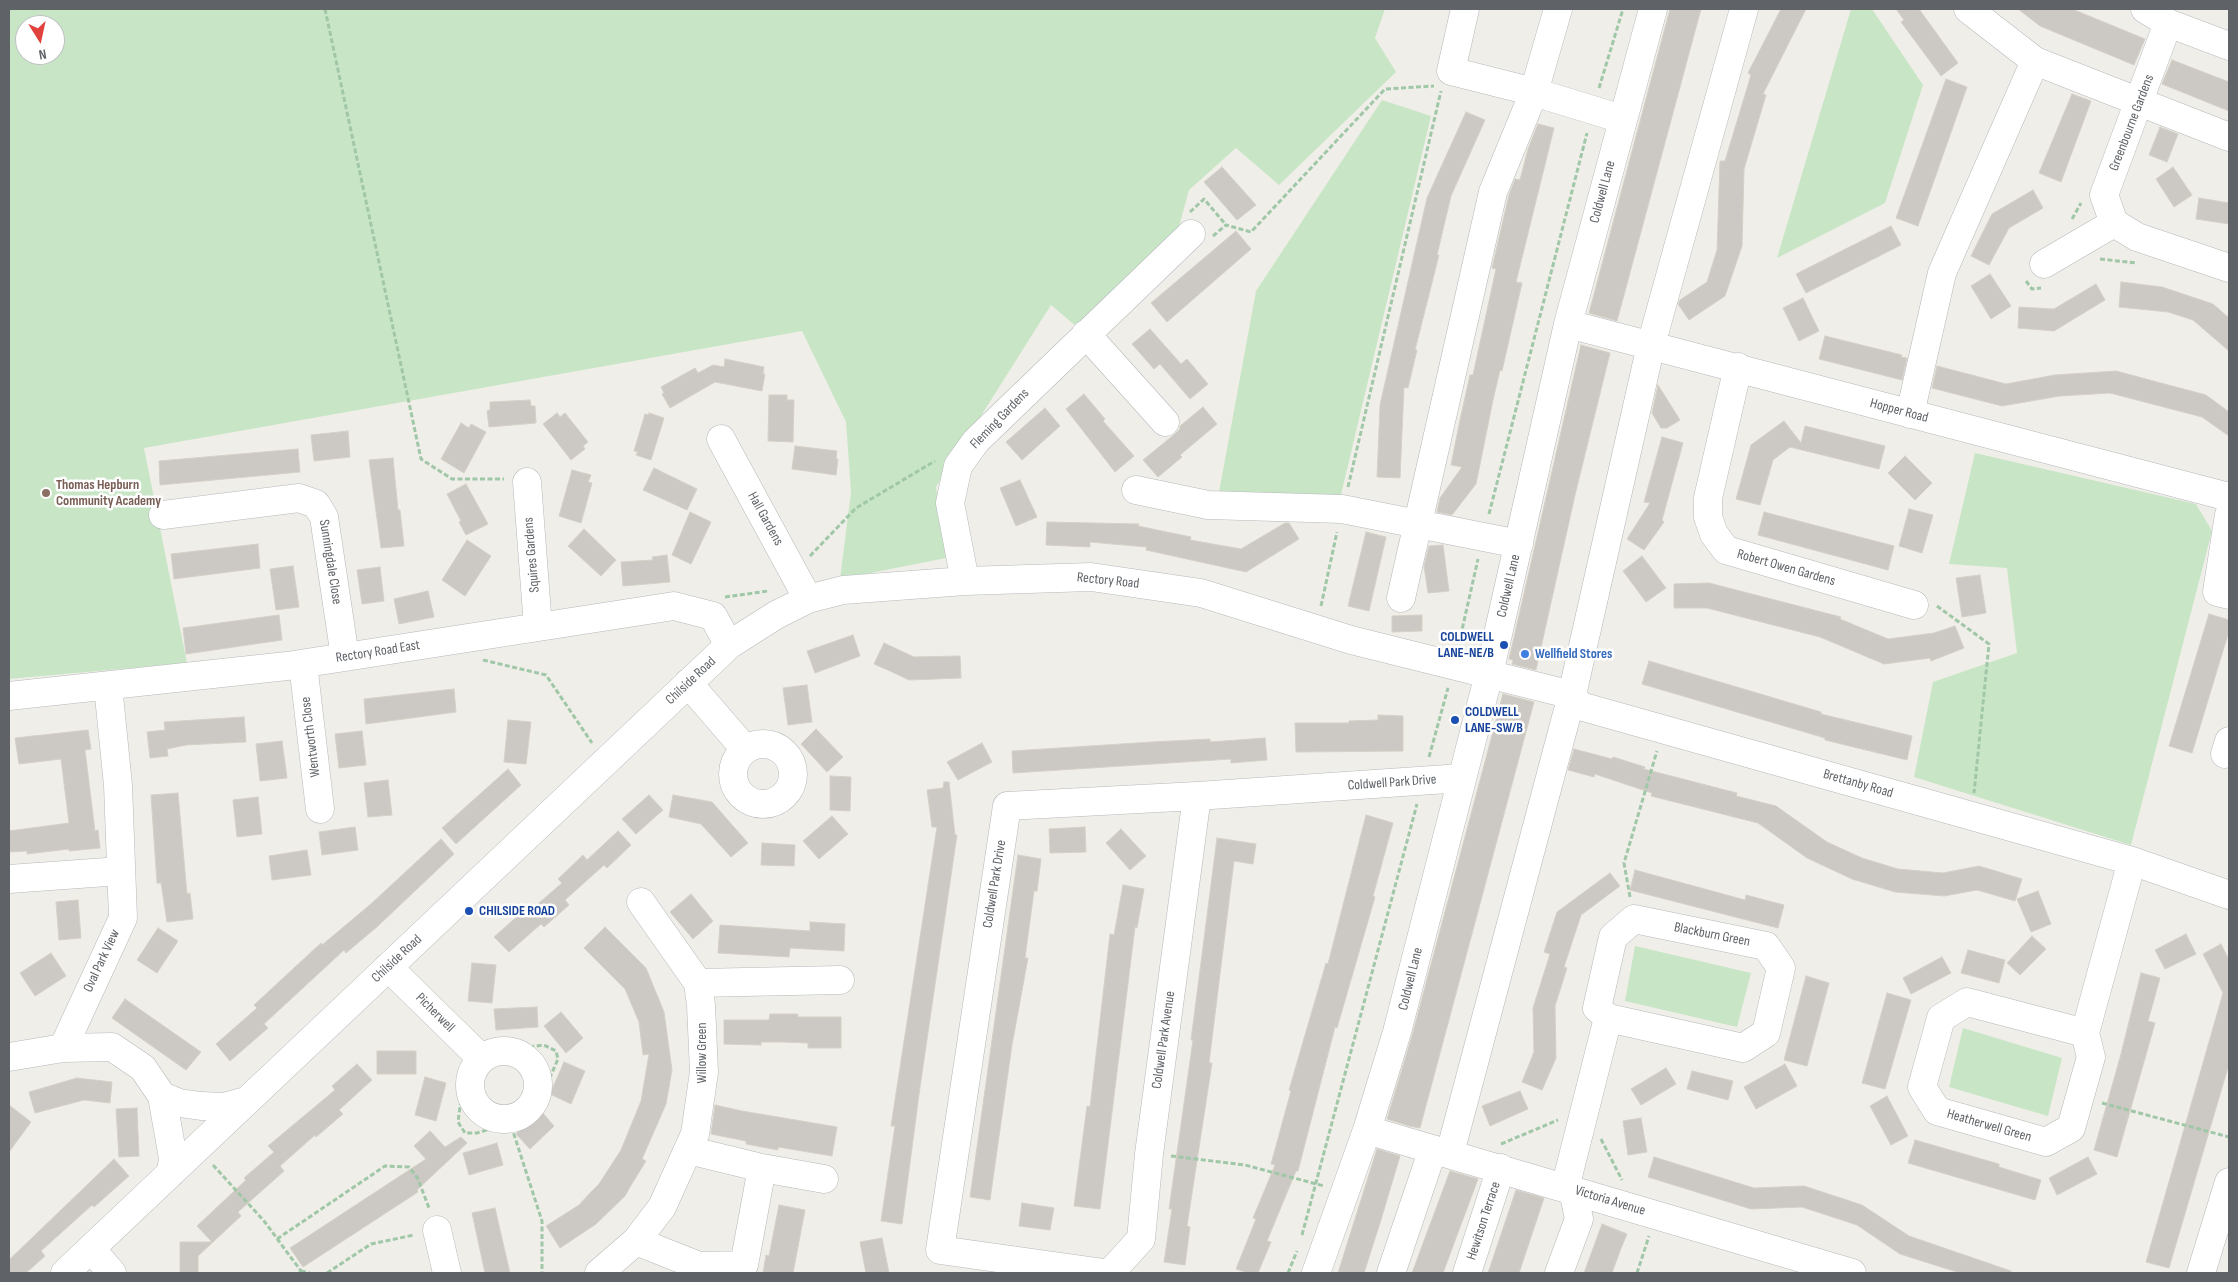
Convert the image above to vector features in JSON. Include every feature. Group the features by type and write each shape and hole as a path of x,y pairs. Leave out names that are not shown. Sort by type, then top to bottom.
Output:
{"street":[{"path":"1466,9 1451,71 1534,92 1622,119"},
{"path":"1401,598 1416,524 1493,192 1534,92 1558,9"},
{"name":"Coldwell Lane","path":"1316,1273 1346,1193 1397,1032 1489,674 1568,324 1653,9"},
{"path":"1390,1273 1441,1151 1572,695 1650,344 1744,9"},
{"path":"1968,9 2035,62 2229,137"},
{"path":"2145,9 2168,23 2229,46"},
{"name":"Greenbourne Gardens","path":"2114,223 2104,195 2168,23"},
{"path":"1910,414 1942,273 2035,62"},
{"path":"2044,264 2114,223 2137,237 2229,268"},
{"name":"Fleming Gardens","path":"965,580 950,503 958,466 976,441 1191,234"},
{"name":"Hopper Road","path":"1568,324 2229,497"},
{"path":"1086,334 1165,422"},
{"name":"Robert Owen Gardens","path":"1738,367 1708,498 1708,517 1714,534 1726,550 1914,605"},
{"name":"Hall Gardens","path":"721,439 808,599"},
{"name":"Squires Gardens","path":"527,482 538,627"},
{"path":"1136,490 1208,505 1342,509 1519,544"},
{"name":"Sunningdale Close","path":"163,515 299,498 316,504 324,516 345,657"},
{"path":"2229,515 2217,592 2229,595"},
{"name":"Rectory Road","path":"729,645 776,615 808,599 843,590 965,580 1091,577 1201,593 1351,640 1489,674"},
{"name":"Rectory Road East","path":"9,696 303,664 674,606 713,616 729,645"},
{"name":"Chilside Road","path":"66,1273 729,645"},
{"name":"Wentworth Close","path":"303,664 320,809"},
{"name":"Brettanby Road","path":"1489,674 1572,695 1580,706 2132,861 2229,895"},
{"path":"688,683 745,749"},
{"name":"Oval Park View","path":"63,1048 122,918 118,785 108,686"},
{"name":"Coldwell Park Drive","path":"1104,1273 940,1250 1007,806 1197,796 1462,778"},
{"name":"Coldwell Park Avenue","path":"1110,1273 1141,1239 1149,1154 1197,796"},
{"name":"Heatherwell Green","path":"2085,1033 1967,1002 1941,1018 1922,1087 1937,1111 2046,1142 2071,1128 2091,1057 2085,1033 2132,861"},
{"path":"9,879 121,871"},
{"name":"Willow Green","path":"599,1273 636,1241 662,1207 696,1134 704,1072 701,1005 698,983 641,902"},
{"path":"1559,1273 1579,1218 1569,1189 1608,1018 1597,1008 1613,938 1634,920"},
{"name":"Blackburn Green","path":"1608,1018 1743,1048 1766,1033 1781,968 1766,946 1634,920"},
{"name":"Picherwell","path":"388,967 475,1069"},
{"path":"698,983 840,980"},
{"path":"9,1057 63,1048 112,1048 143,1068 162,1096 173,1158 171,1173"},
{"path":"507,1050 523,1056 532,1064 538,1083 536,1094 530,1107 520,1114 509,1118 490,1116 482,1111 474,1102 470,1091 475,1069 495,1051 507,1050"},
{"path":"162,1096 180,1103 201,1106 224,1107 246,1101"},
{"name":"Victoria Avenue","path":"1367,1130 1852,1273"},
{"path":"688,1150 762,1168 824,1179"},
{"path":"636,1241 699,1266 743,1269 762,1168"},
{"name":"Hewitson Terrace","path":"1467,1273 1501,1168"},
{"path":"2201,1273 2229,1182"},
{"path":"437,1230 447,1273"},
{"path":"91,1249 112,1273"}],"path":[{"path":"325,9 421,459 452,479 503,478 527,482"},
{"path":"1226,225 1205,243 1191,234 1185,216 1204,199 1226,225 1251,232 1386,89 1442,85 1342,509 1316,629"},
{"path":"721,597 779,590 856,508 941,458"},
{"path":"1914,605 1935,604 1989,644 1972,816"},
{"path":"454,640 457,653 546,675 605,762"},
{"path":"1634,920 1624,863 1663,729"},
{"path":"507,1050 544,1045 556,1051 558,1059 551,1075 538,1083"},
{"path":"475,1069 461,1099 458,1122 465,1133 477,1133 493,1128 509,1118 542,1221 542,1273"},
{"path":"2080,1096 2153,1118 2229,1137"},
{"path":"197,1148 264,1221 300,1272 310,1273"},
{"path":"1149,1154 1245,1165 1346,1193"},
{"path":"277,1239 385,1166 409,1167 418,1179 437,1230 371,1244 327,1273"}],"green space":[{"path":"9,9 1385,9 1375,38 1396,72 1279,185 1236,148 1189,190 1177,234 1077,327 1051,305 936,487 946,558 840,579 851,492 846,422 802,331 144,448 187,663 9,679"},
{"path":"1851,9 1872,9 1923,85 1885,203 1777,258"},
{"path":"1382,100 1431,116 1340,499 1219,492 1256,291"},
{"path":"1975,453 2196,504 2212,531 2131,845 1914,777 1933,682 2017,653 2007,568 1949,564"},
{"path":"1635,946 1751,973 1737,1027 1625,1001"},
{"path":"1963,1028 2062,1058 2048,1116 1949,1087"}],"building":[{"path":"1670,9 1701,9 1617,321 1589,313"},
{"path":"1781,9 1806,9 1763,94 1766,95 1744,169 1742,246 1725,296 1689,320 1678,304 1680,300 1707,282 1717,250 1720,161 1725,161 1751,75 1748,73"},
{"path":"1896,9 1919,9 1958,63 1941,76 1901,22 1904,20"},
{"path":"2018,9 2072,9 2145,39 2134,65 2040,26"},
{"path":"2172,60 2229,82 2229,111 2162,84"},
{"path":"1946,79 1967,87 1918,226 1896,218"},
{"path":"2072,94 2091,101 2061,182 2039,173"},
{"path":"1466,112 1485,120 1451,196 1408,388 1404,387 1400,478 1377,477 1380,405 1427,198"},
{"path":"1538,124 1554,128 1516,282 1522,283 1502,371 1500,370 1493,400 1476,484 1452,515 1437,512 1440,498 1462,467 1451,465 1470,375 1473,375 1496,269 1492,268 1509,195 1515,179 1520,180 1528,149"},
{"path":"2160,127 2178,134 2167,162 2149,155"},
{"path":"1222,167 1256,205 1237,220 1204,182"},
{"path":"2173,167 2192,195 2174,207 2156,179"},
{"path":"2033,190 2043,208 2009,228 1989,265 1971,256 1992,214"},
{"path":"2199,198 2229,203 2229,224 2196,219"},
{"path":"1891,226 1901,245 1806,293 1796,274"},
{"path":"1236,231 1251,249 1167,322 1151,303"},
{"path":"1990,274 2011,306 1991,319 1971,286"},
{"path":"2121,282 2162,287 2213,304 2229,318 2229,351 2193,320 2168,312 2119,307"},
{"path":"2096,284 2105,300 2054,331 2018,328 2019,307 2054,309"},
{"path":"1803,298 1819,331 1799,341 1783,308"},
{"path":"1150,329 1181,364 1187,359 1208,384 1190,399 1160,364 1154,369 1132,344"},
{"path":"1825,336 1902,355 1901,357 1907,358 1902,380 1819,359"},
{"path":"1581,345 1610,353 1575,495 1536,670 1512,664 1513,660 1509,659"},
{"path":"725,359 764,367 763,374 765,374 762,391 715,382 670,408 662,394 664,393 661,387 695,368 698,373 713,365 724,367"},
{"path":"1937,366 2006,384 2055,375 2116,371 2206,395 2229,412 2229,436 2202,417 2110,393 2060,396 2002,406 1932,388"},
{"path":"1658,385 1680,420 1667,428 1661,428 1652,413"},
{"path":"1084,394 1105,419 1103,421 1134,456 1115,472 1066,409"},
{"path":"769,395 787,395 787,400 794,400 793,442 768,441"},
{"path":"530,400 531,406 535,406 536,423 489,427 487,411 490,410 490,402"},
{"path":"1203,407 1217,424 1180,455 1182,457 1158,477 1143,460 1176,433 1180,426"},
{"path":"1045,408 1060,426 1022,460 1006,442"},
{"path":"557,413 560,417 565,413 588,442 583,446 585,449 571,460 543,424"},
{"path":"649,413 664,418 651,460 636,455 638,452 634,451 645,414 649,415"},
{"path":"1784,421 1801,443 1805,426 1885,446 1879,469 1790,447 1773,460 1760,505 1736,499 1751,445"},
{"path":"461,423 469,428 471,424 486,432 464,473 441,459"},
{"path":"348,431 350,457 314,461 311,435"},
{"path":"1662,437 1683,443 1662,520 1664,522 1644,550 1627,539 1650,503 1644,502"},
{"path":"795,446 837,451 836,475 792,469"},
{"path":"298,449 300,472 160,485 159,461"},
{"path":"1905,456 1932,483 1915,500 1888,473"},
{"path":"393,458 404,546 381,548 369,460"},
{"path":"654,468 697,489 687,510 643,490"},
{"path":"572,470 591,475 588,482 592,483 581,523 559,516"},
{"path":"1020,480 1037,517 1016,526 1000,488"},
{"path":"466,484 488,524 466,535 447,494"},
{"path":"1909,509 1933,515 1922,553 1899,546"},
{"path":"690,512 711,522 691,564 672,555"},
{"path":"1764,512 1894,546 1888,570 1758,535"},
{"path":"1047,522 1139,524 1138,526 1191,537 1190,540 1241,549 1285,523 1289,523 1299,539 1246,572 1146,550 1147,547 1090,542 1090,547 1046,545"},
{"path":"584,529 616,560 601,576 568,546"},
{"path":"1366,532 1386,537 1369,611 1348,606"},
{"path":"467,540 491,556 465,596 442,580"},
{"path":"258,544 260,568 174,579 171,554"},
{"path":"1443,545 1449,591 1428,593 1424,566 1429,546"},
{"path":"667,555 670,582 623,586 621,562 653,560 652,557"},
{"path":"1642,556 1666,588 1646,602 1623,571"},
{"path":"293,566 299,607 276,610 270,569"},
{"path":"380,567 384,601 362,604 357,570"},
{"path":"1980,575 1986,613 1962,617 1956,578"},
{"path":"1709,583 1841,617 1840,619 1888,639 1934,633 1955,626 1964,648 1931,661 1930,658 1884,664 1820,637 1707,608 1674,608 1674,584"},
{"path":"428,591 434,617 399,624 394,599"},
{"path":"2209,614 2229,620 2229,631 2192,753 2169,746"},
{"path":"279,615 282,640 186,654 183,628"},
{"path":"1422,615 1422,631 1392,632 1392,616"},
{"path":"853,635 860,656 815,673 807,651"},
{"path":"884,643 914,657 960,656 961,678 909,680 874,664"},
{"path":"1649,661 1821,712 1821,714 1912,736 1907,760 1825,740 1825,738 1642,684"},
{"path":"807,685 812,722 788,725 783,688"},
{"path":"454,689 456,712 366,724 364,699"},
{"path":"1503,694 1534,702 1420,1128 1409,1126 1387,1119 1412,1036"},
{"path":"1378,715 1403,716 1403,751 1296,752 1295,723 1349,723 1349,721 1378,720"},
{"path":"244,717 246,742 186,745 167,749 168,756 150,758 147,732 165,730 164,722"},
{"path":"508,720 531,722 526,764 504,762"},
{"path":"816,729 843,757 827,772 801,744"},
{"path":"88,730 91,749 85,750 95,831 98,830 100,848 69,851 69,849 27,854 27,851 9,852 9,831 69,823 61,759 19,764 15,738"},
{"path":"362,731 366,765 339,768 335,734"},
{"path":"1265,738 1267,760 1231,763 1231,759 1013,773 1012,751 1210,739 1210,742"},
{"path":"282,741 287,778 260,781 256,744"},
{"path":"982,743 992,762 958,780 947,762"},
{"path":"1574,749 1612,759 1613,757 1645,767 1644,769 1737,793 1736,796 1776,806 1827,842 1862,858 1898,869 1943,873 1979,866 2022,879 2015,901 1977,890 1944,896 1895,892 1852,879 1807,858 1758,823 1651,796 1652,793 1595,774 1594,777 1568,770"},
{"path":"508,769 521,785 456,844 442,828"},
{"path":"830,776 851,777 850,811 830,810"},
{"path":"388,780 392,815 368,817 364,783"},
{"path":"944,782 949,782 955,835 957,835 902,1224 881,1221 895,1126 891,1126 937,827 932,827 927,790 943,788"},
{"path":"178,793 187,894 190,893 193,919 167,922 161,883 157,883 151,795"},
{"path":"649,795 663,810 636,834 622,819"},
{"path":"673,795 712,802 748,843 731,857 701,824 669,817"},
{"path":"258,797 262,834 237,837 233,800"},
{"path":"1366,815 1393,823 1373,896 1375,897 1337,1028 1335,1027 1298,1171 1296,1171 1267,1241 1271,1242 1258,1273 1248,1273 1236,1269 1256,1219 1253,1218 1275,1165 1271,1164 1291,1091 1289,1090 1326,963 1328,964"},
{"path":"832,816 848,834 819,859 803,841"},
{"path":"355,827 358,850 322,855 319,832"},
{"path":"1085,827 1086,852 1050,853 1049,829"},
{"path":"1121,829 1146,856 1130,870 1106,843"},
{"path":"618,831 631,845 607,868 604,865 565,900 569,905 544,927 541,924 509,952 494,937 521,913 524,916 562,883 558,879 583,855 587,860"},
{"path":"1217,838 1256,844 1253,864 1234,861 1209,1063 1212,1063 1187,1226 1190,1227 1185,1265 1164,1262 1172,1209 1169,1209 1193,1040 1191,1040"},
{"path":"441,839 454,854 378,926 346,953 344,950 264,1024 268,1028 230,1061 216,1044 257,1008 254,1005 321,943 322,945 372,903"},
{"path":"762,843 795,845 794,866 761,865"},
{"path":"307,850 311,875 272,880 269,856"},
{"path":"1018,855 1041,859 1037,891 1034,891 1025,958 1028,958 1012,1045 990,1200 970,1197"},
{"path":"1635,870 1745,900 1746,895 1784,905 1778,928 1630,890"},
{"path":"1610,873 1620,886 1581,915 1564,967 1567,968 1555,1006 1556,1058 1542,1090 1522,1082 1534,1052 1533,1008 1550,954 1544,952 1557,912"},
{"path":"1123,885 1144,889 1137,928 1135,927 1100,1209 1074,1206 1087,1106 1090,1107 1110,934 1114,935"},
{"path":"2038,891 2051,924 2031,932 2017,899"},
{"path":"691,894 713,921 693,939 670,912"},
{"path":"78,900 81,938 59,940 56,902"},
{"path":"810,922 845,924 844,951 790,948 789,957 718,953 720,925 810,931"},
{"path":"605,927 646,968 664,1012 672,1070 666,1104 642,1159 646,1161 625,1196 596,1224 560,1248 546,1226 579,1205 599,1184 621,1150 641,1101 649,1054 643,1055 639,1022 625,989 584,948"},
{"path":"158,928 178,941 157,973 137,960"},
{"path":"2186,934 2196,954 2165,969 2155,950"},
{"path":"2032,936 2046,949 2020,975 2007,963"},
{"path":"2221,944 2229,960 2229,1064 2169,1268 2146,1262 2223,993 2203,954"},
{"path":"1968,950 2005,960 1999,983 1961,973"},
{"path":"51,953 66,976 35,996 20,973"},
{"path":"1942,957 1951,973 1911,994 1903,978"},
{"path":"472,963 496,965 492,1003 468,1001"},
{"path":"2141,973 2160,978 2148,1021 2155,1023 2117,1157 2094,1150"},
{"path":"1806,976 1829,983 1807,1066 1784,1060"},
{"path":"1887,993 1911,1000 1885,1089 1862,1083"},
{"path":"125,999 201,1052 186,1070 112,1018"},
{"path":"537,1007 538,1027 496,1030 494,1009"},
{"path":"561,1012 583,1038 566,1053 544,1026"},
{"path":"770,1014 798,1014 798,1017 841,1017 841,1048 808,1048 808,1043 783,1042 761,1042 761,1045 724,1044 724,1020 769,1020"},
{"path":"377,1051 416,1051 416,1074 377,1074"},
{"path":"564,1062 585,1071 571,1104 550,1094"},
{"path":"357,1064 372,1080 339,1110 343,1114 316,1137 315,1135 280,1166 284,1171 238,1212 241,1216 198,1256 198,1273 180,1273 180,1242 212,1242 197,1226 246,1180 244,1178 274,1152 268,1146 335,1090 332,1086"},
{"path":"1785,1064 1797,1086 1756,1109 1744,1087"},
{"path":"1666,1068 1676,1084 1641,1105 1631,1089"},
{"path":"1692,1071 1733,1081 1728,1100 1687,1089"},
{"path":"425,1077 446,1083 436,1121 415,1115"},
{"path":"77,1078 112,1082 110,1103 84,1100 35,1113 29,1092"},
{"path":"1520,1091 1528,1109 1490,1126 1482,1106"},
{"path":"1887,1096 1908,1136 1891,1145 1870,1106"},
{"path":"9,1105 31,1122 9,1152"},
{"path":"715,1105 837,1127 832,1156 778,1147 778,1150 746,1144 746,1141 711,1134"},
{"path":"137,1108 139,1156 119,1157 116,1109"},
{"path":"541,1111 554,1126 530,1149 516,1134"},
{"path":"1641,1118 1647,1152 1628,1155 1623,1121"},
{"path":"430,1131 445,1147 461,1137 467,1143 417,1190 418,1192 303,1267 290,1248 426,1159 414,1146"},
{"path":"1915,1140 1999,1164 1999,1167 2041,1180 2035,1200 1908,1163"},
{"path":"497,1143 503,1165 469,1175 463,1153"},
{"path":"1377,1149 1400,1156 1380,1223 1364,1273 1338,1273"},
{"path":"1654,1157 1754,1188 1804,1186 1862,1205 1909,1236 2011,1271 2011,1273 1960,1273 1900,1254 1857,1225 1802,1207 1751,1209 1648,1177"},
{"path":"2088,1157 2097,1174 2057,1195 2049,1178"},
{"path":"114,1159 129,1176 94,1207 92,1205 41,1251 45,1256 26,1273 9,1273 9,1260"},
{"path":"1450,1171 1478,1179 1443,1273 1412,1273"},
{"path":"1516,1190 1544,1198 1519,1273 1488,1273"},
{"path":"1022,1203 1054,1208 1050,1230 1019,1226"},
{"path":"779,1205 805,1210 793,1273 763,1273 766,1255 769,1256"},
{"path":"495,1208 510,1273 485,1273 472,1213"},
{"path":"1602,1224 1627,1234 1612,1273 1584,1273"},
{"path":"882,1238 889,1273 866,1273 860,1242"}],"place":[{"name":"Thomas Hepburn Community Academy","path":"46,493"},
{"name":"COLDWELL LANE-NE/B","path":"1504,645"},
{"name":"Wellfield Stores","path":"1525,654"},
{"name":"COLDWELL LANE-SW/B","path":"1455,720"},
{"name":"CHILSIDE ROAD","path":"469,911"}]}
